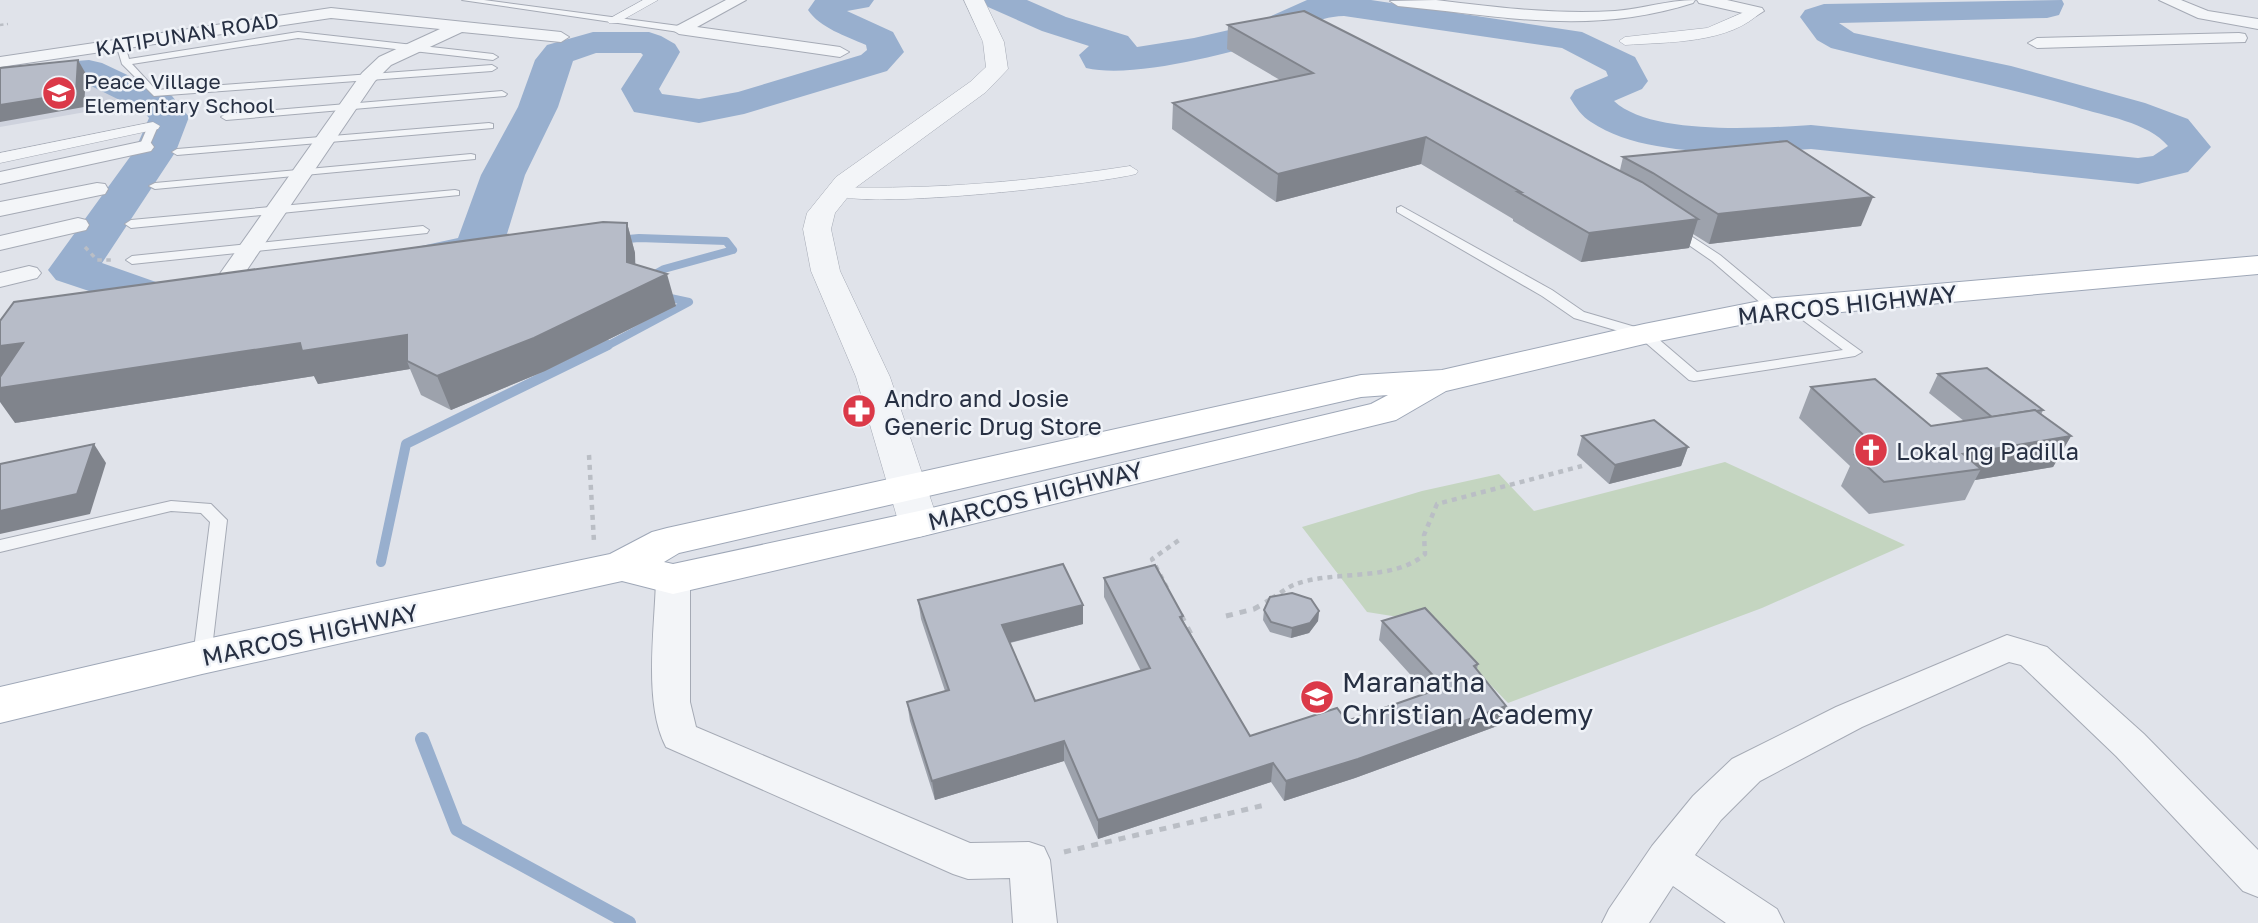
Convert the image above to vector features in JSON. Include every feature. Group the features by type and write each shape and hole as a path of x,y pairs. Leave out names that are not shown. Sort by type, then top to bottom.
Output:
{"main road":[{"name":"MARCOS HIGHWAY","path":"0,705 202,657 609,569 667,542 913,507 1383,412 1442,381 1644,334 1784,307 2258,265"},
{"name":"MARCOS HIGHWAY","path":"609,569 673,579 913,507"}],"street":[{"path":"613,20 652,0"},
{"path":"680,29 738,0"},
{"path":"913,507 872,375 833,295 816,232 819,216 836,192 874,160 978,87 997,69 995,45 974,0"},
{"path":"1415,3 1515,6 1564,17 1638,15 1665,9 1687,0"},
{"path":"1705,0 1756,11"},
{"path":"2037,43 2244,42 2204,15 2168,0"},
{"path":"1625,41 1710,32 1741,22 1756,11"},
{"name":"KATIPUNAN ROAD","path":"0,62 331,13 561,37"},
{"path":"2204,15 2258,24"},
{"path":"230,275 368,78 385,61 458,27"},
{"path":"680,29 840,52"},
{"path":"0,158 153,126"},
{"path":"0,178 144,147"},
{"path":"836,192 900,194 960,191 1130,171"},
{"path":"0,209 97,189"},
{"path":"0,243 78,225"},
{"path":"0,280 29,273"},
{"path":"673,579 671,702 679,736 968,861 1029,860 1035,923"},
{"path":"1624,923 1667,859 1707,808 1746,770 1849,717 2007,648 2034,656 2130,746 2258,878"},
{"path":"1667,859 1762,923"}],"lane":[{"path":"466,0 680,29"},
{"path":"121,44 125,62 154,93 368,78 493,63 412,48 298,35 125,62"},
{"path":"226,117 502,94"},
{"path":"177,152 489,125"},
{"path":"144,147 153,126"},
{"path":"155,186 471,157"},
{"path":"131,224 455,193"},
{"path":"1401,210 1547,293 1579,315 1644,334 1694,377 1855,352 1784,307 1662,220"},
{"path":"132,260 423,230"},
{"path":"0,546 171,506 205,508 219,520 202,657"}],"path":[{"path":"0,25 8,24"},
{"path":"589,455 609,569"},
{"path":"1226,616 1254,609 1296,584 1390,569 1416,562 1425,554 1424,535 1437,504 1582,466"},
{"path":"1171,595 1152,559 1182,538"},
{"path":"1177,607 1196,646"},
{"path":"1029,860 1265,805"}],"shaded area":[{"name":"Peace Village Elementary School","path":"84,73 137,103 0,127 0,82"}],"green space":[{"path":"1725,462 1905,545 1762,608 1508,703 1430,622 1367,612 1302,527 1422,491 1499,474 1534,511"}],"building":[{"path":"1304,11 1642,182 1698,219 1589,233 1426,137 1278,174 1173,103 1313,73 1228,25"},
{"path":"78,60 76,93 0,105 0,68"},
{"path":"1787,141 1873,197 1718,214 1623,157"},
{"path":"603,222 627,223 627,262 667,274 534,338 437,376 407,361 407,335 302,351 300,343 0,388 0,377 23,343 0,346 0,321 14,302"},
{"path":"1987,368 2043,410 1992,417 1938,374"},
{"path":"1875,379 1931,426 2035,410 2071,436 1963,454 1981,469 1884,482 1855,455 1882,452 1811,387"},
{"path":"1654,420 1688,447 1615,465 1582,436"},
{"path":"94,444 77,494 0,511 0,464"},
{"path":"1063,564 1083,605 1002,625 1035,701 1150,668 1104,578 1155,565 1183,616 1180,617 1250,736 1337,708 1347,721 1444,687 1382,621 1425,608 1478,664 1474,666 1506,706 1358,759 1286,781 1273,763 1098,820 1064,741 932,781 907,702 949,690 918,600"},
{"path":"1292,593 1311,599 1319,611 1310,623 1292,628 1271,622 1264,610 1270,597"}],"waterway":[{"path":"406,263 446,257 479,247 503,175 538,107 553,60 560,53 593,42 649,43 662,52 640,89 648,104 699,111 744,102 874,63 886,52 881,39 837,19 824,10 829,3 858,0"},
{"path":"999,0 1054,24 1116,43 1119,47 1097,55 1099,60 1114,61 1194,49 1263,32 1318,7 1344,6 1570,39 1594,49 1622,65 1629,81 1589,98 1603,113 1639,131 1669,136 1762,140 1811,137 2138,171 2161,168 2178,159 2190,147 2174,128 2131,111 2011,77 1843,41 1829,33 1817,17 1824,14 1864,12 2047,8 2048,4 2039,0"},
{"path":"0,78 89,71 158,104 169,117 155,151 73,270 152,297 209,295"},
{"path":"617,240 639,238 726,241 733,250 664,269 648,278"},
{"path":"605,347 689,302 661,296"},
{"path":"381,562 406,444 608,345"},
{"path":"422,739 457,829 629,923"}],"place":[{"name":"Peace Village Elementary School","path":"59,93"},
{"name":"Andro and Josie Generic Drug Store","path":"859,411"},
{"name":"Lokal ng Padilla","path":"1871,450"},
{"name":"Maranatha Christian Academy","path":"1317,697"}]}
